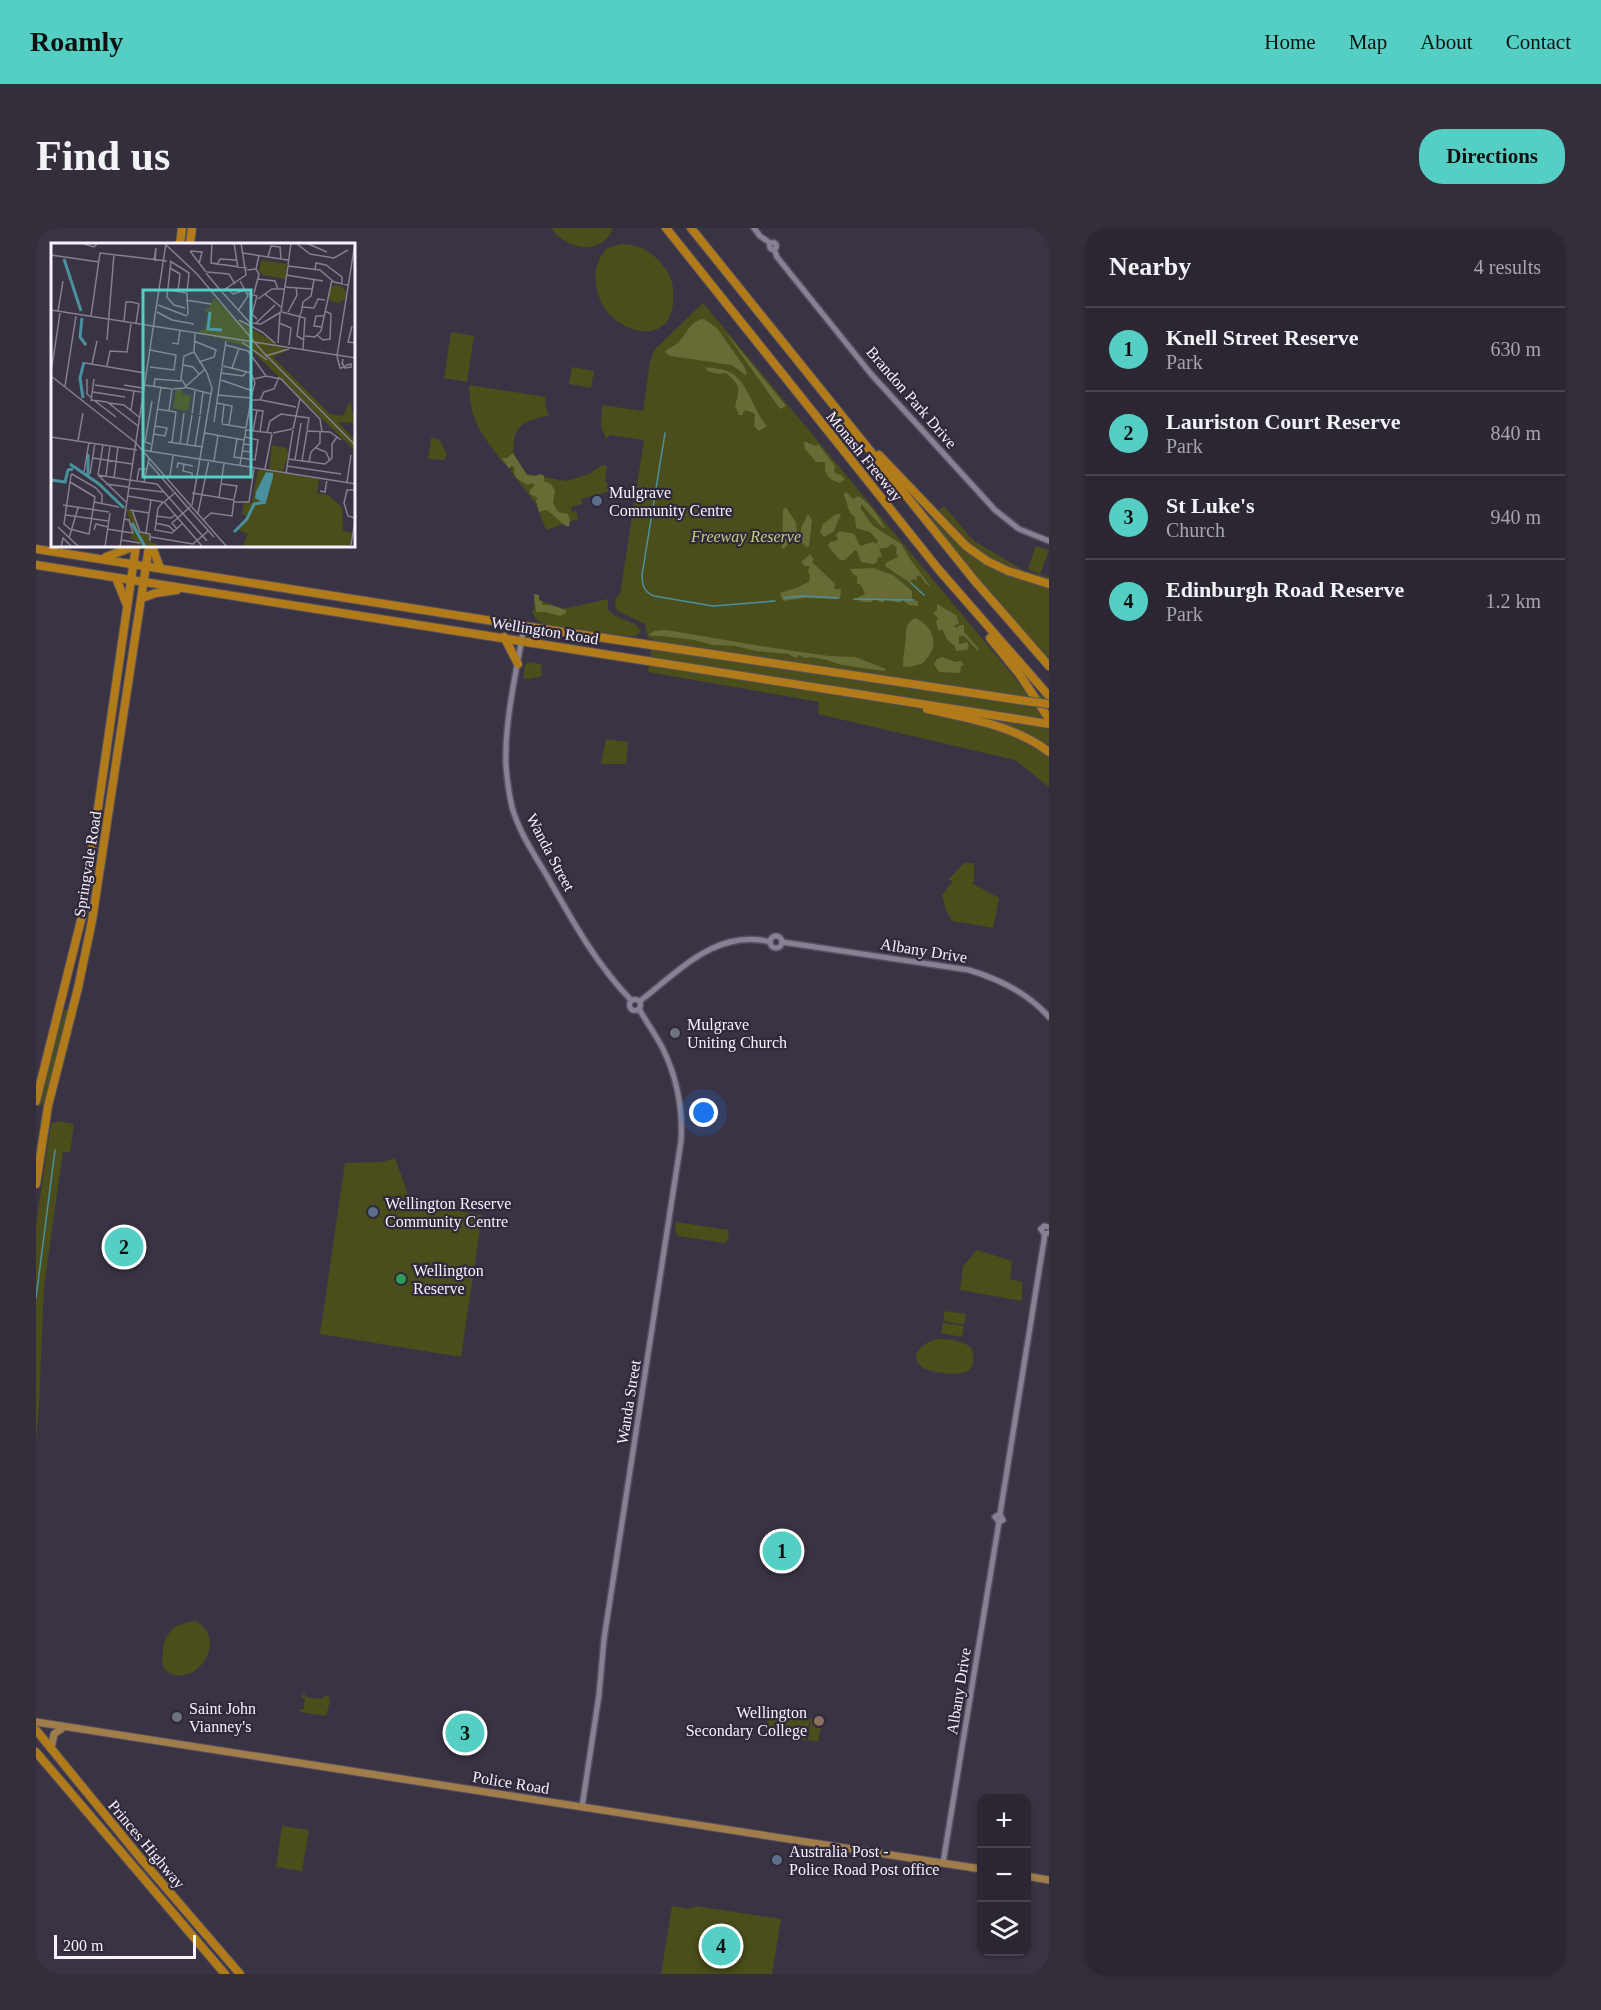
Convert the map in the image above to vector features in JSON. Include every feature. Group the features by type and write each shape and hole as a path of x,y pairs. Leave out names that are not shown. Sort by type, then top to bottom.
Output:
{"highway":[{"path":"180,243 182,228"},
{"path":"190,243 192,228"},
{"name":"Monash Freeway","path":"666,228 939,570 1049,696"},
{"name":"Monash Freeway","path":"691,228 974,579 1049,666"},
{"path":"851,426 966,546 1008,572 1049,584"},
{"path":"102,559 131,548"},
{"name":"Springvale Road","path":"36,1101 86,895 136,548"},
{"name":"Springvale Road","path":"36,1184 48,1106 92,921 150,548"},
{"path":"152,548 160,568"},
{"name":"Wellington Road","path":"36,549 524,626 1049,704"},
{"name":"Wellington Road","path":"36,565 654,660 1049,724"},
{"path":"939,570 1020,675 1049,719"},
{"path":"116,578 123,591 127,608"},
{"path":"141,598 184,588"},
{"path":"504,638 518,664"},
{"path":"654,660 656,646"},
{"path":"876,696 1007,729 1029,738 1049,752"},
{"path":"62,997 75,999"},
{"name":"Princes Highway","path":"36,1730 240,1974"},
{"name":"Princes Highway","path":"36,1752 225,1974"}],"main road":[{"name":"Police Road","path":"36,1722 977,1868"},
{"path":"51,1749 54,1734 64,1727"},
{"path":"1031,1877 1049,1880"}],"street":[{"name":"Brandon Park Drive","path":"754,228 760,236 770,243 775,243 774,249 777,257 871,374 995,510 1019,529 1049,542"},
{"name":"Wanda Street","path":"524,626 506,755 512,807 523,835 587,945 607,973 631,1000"},
{"name":"Albany Drive","path":"640,1001 705,951 718,945 745,939 770,942 776,936 782,942 977,972 1023,994 1041,1007 1049,1017"},
{"path":"631,1000 640,1001 639,1009 630,1008 631,1000"},
{"name":"Wanda Street","path":"582,1807 599,1698 605,1633 681,1148 681,1111 674,1079 661,1046 639,1009"},
{"path":"1047,1233 1041,1229 1048,1226 1049,1218"},
{"name":"Albany Drive","path":"944,1863 999,1522 1003,1520 1000,1514 1047,1233"}],"green space":[{"path":"551,228 613,228 608,237 600,243 592,247 583,247 565,241"},
{"path":"621,244 647,251 658,259 669,274 673,286 673,302 669,318 661,327 649,331 635,330 609,314 600,300 596,283 597,265 606,249"},
{"name":"Freeway Reserve","path":"703,303 1029,695 1049,695 1049,787 1015,760 818,714 819,702 648,672 653,639 648,638 645,624 618,611 615,607 616,597 620,594 644,440 610,435 606,439 601,426 602,405 643,411 650,361 654,350"},
{"path":"704,319 717,328 747,374 745,375 732,365 670,356 665,352 678,343 695,322"},
{"path":"724,330 786,406 780,409"},
{"path":"451,332 474,336 467,382 444,378"},
{"path":"572,367 594,371 591,388 569,384"},
{"path":"705,367 727,371 739,379 767,426 759,431 754,426 755,414 746,410 743,415 739,415 735,406 737,384 726,373 713,373"},
{"path":"469,385 546,397 545,406 549,415 531,420 521,426 515,435 511,461 504,464 479,428 472,409"},
{"path":"431,438 439,439 447,455 444,460 428,459"},
{"path":"804,442 816,446 818,444 835,466 836,474 845,479 840,483 832,480 825,470 825,462 816,462 805,449"},
{"path":"513,453 527,475 541,474 544,476 544,481 551,484 555,491 553,503 558,512 568,514 569,527 546,510 539,512 536,501 538,498 530,494 530,490 535,485 531,483 528,485 518,479 514,472 515,469 512,466 509,469 502,458 507,458"},
{"path":"515,465 527,474 566,481 589,474 602,465 607,466 605,481 611,485 611,491 581,499 582,504 571,507 572,512 576,511 578,519 546,530 536,504 510,470"},
{"path":"845,491 853,499 858,496 870,506 885,528 861,504 861,509 872,525 901,544 931,587 920,575 916,577 917,581 913,579 909,582 885,566 887,562 898,557 897,548 892,544 886,548 879,548 882,557 878,557 877,562 873,564 861,562 855,550 845,560 840,560 828,546 830,542 838,539 836,535 840,531 854,534 860,546 873,542 876,544 878,541 870,532 856,528 855,517 849,510 844,496"},
{"path":"944,506 974,541 1025,571 1049,577 1049,666 926,521"},
{"path":"786,507 796,523 797,533 784,549 782,548 783,510"},
{"path":"808,514 812,520 809,546 806,547 800,540 801,528"},
{"path":"836,514 841,514 834,531 824,537 820,532 823,524"},
{"path":"1036,546 1049,550 1040,574 1028,569"},
{"path":"810,554 814,559 812,562 835,584 834,589 841,589 840,599 805,598 783,601 780,593 809,582 810,566 805,566 801,562"},
{"path":"873,568 893,575 912,591 912,601 918,601 918,606 909,605 901,599 901,603 885,600 883,603 875,599 871,602 862,602 855,599 865,594 861,585 857,583 857,576 850,569"},
{"path":"534,594 539,595 542,605 551,605 566,610 566,613 560,616 536,612"},
{"path":"534,598 562,609 608,599 608,609 612,613 635,625 641,632 636,636 617,636 543,624 536,619 532,611 534,610"},
{"path":"937,604 956,615 959,623 954,626 956,628 964,625 964,632 979,649 978,651 964,636 959,636 959,644 967,642 969,646 967,650 956,651 955,646 947,640 943,630 938,630 936,622 938,618 933,613 937,610"},
{"path":"915,618 921,621 932,634 932,652 924,662 905,667 903,663 906,630 911,620"},
{"path":"666,630 829,656 855,657 886,669 884,671 842,665 799,655 796,658 788,654 649,634"},
{"path":"942,657 956,662 961,661 964,665 961,666 960,673 939,672 934,664"},
{"path":"529,662 541,664 542,676 523,678 525,665"},
{"path":"606,739 628,742 626,764 601,764"},
{"path":"964,863 974,863 974,882 972,883 999,898 993,928 952,921 946,911 942,895 953,881 948,880"},
{"path":"65,1009 68,1010 67,1014 45,1099 40,1107 38,1106 43,1081"},
{"path":"58,1121 74,1124 70,1152 63,1152 44,1286 36,1440 36,1225 51,1124"},
{"name":"Wellington Reserve","path":"395,1158 411,1203 482,1215 461,1357 320,1334 345,1163 382,1162"},
{"path":"676,1222 729,1230 728,1240 724,1243 678,1236 675,1232"},
{"path":"120,1234 132,1236 128,1261 115,1259"},
{"path":"977,1250 1012,1261 1010,1279 1022,1282 1022,1301 960,1290 963,1266"},
{"path":"945,1311 966,1314 964,1325 943,1321"},
{"path":"943,1323 964,1326 962,1337 941,1333"},
{"path":"936,1339 954,1340 971,1347 972,1367 963,1373 951,1374 922,1367 917,1361 917,1352 923,1345"},
{"path":"768,1537 799,1542 795,1565 765,1560"},
{"path":"195,1621 204,1628 209,1636 210,1646 207,1656 194,1671 185,1675 174,1675 167,1672 163,1667 162,1656 168,1634 176,1626"},
{"path":"304,1693 306,1697 322,1699 325,1695 329,1697 326,1716 300,1712 299,1709 304,1709 305,1698 301,1698"},
{"path":"770,1713 810,1718 806,1740 796,1739 797,1727 795,1735 767,1729"},
{"path":"811,1718 822,1720 818,1742 808,1740"},
{"path":"282,1826 309,1830 302,1871 276,1867"},
{"path":"672,1906 688,1909 696,1906 781,1919 772,1974 661,1974"}],"waterway":[{"path":"665,433 642,575 646,590 654,596 713,606 775,601"},
{"path":"910,582 924,595"},
{"path":"784,598 803,596 838,598"},
{"path":"854,599 914,600"},
{"path":"36,1298 55,1150"}],"place":[{"name":"Mulgrave Community Centre","path":"597,501"},
{"name":"Mulgrave Uniting Church","path":"675,1033"},
{"name":"Wellington Reserve Community Centre","path":"373,1212"},
{"name":"Lauriston Court Reserve","path":"124,1247"},
{"name":"Wellington Reserve","path":"401,1279"},
{"name":"Knell Street Reserve","path":"782,1551"},
{"name":"Saint John Vianney's","path":"177,1717"},
{"name":"Wellington Secondary College","path":"819,1721"},
{"name":"St Luke's","path":"465,1733"},
{"name":"Australia Post - Police Road Post office","path":"777,1860"},
{"name":"Edinburgh Road Reserve","path":"721,1946"}]}
